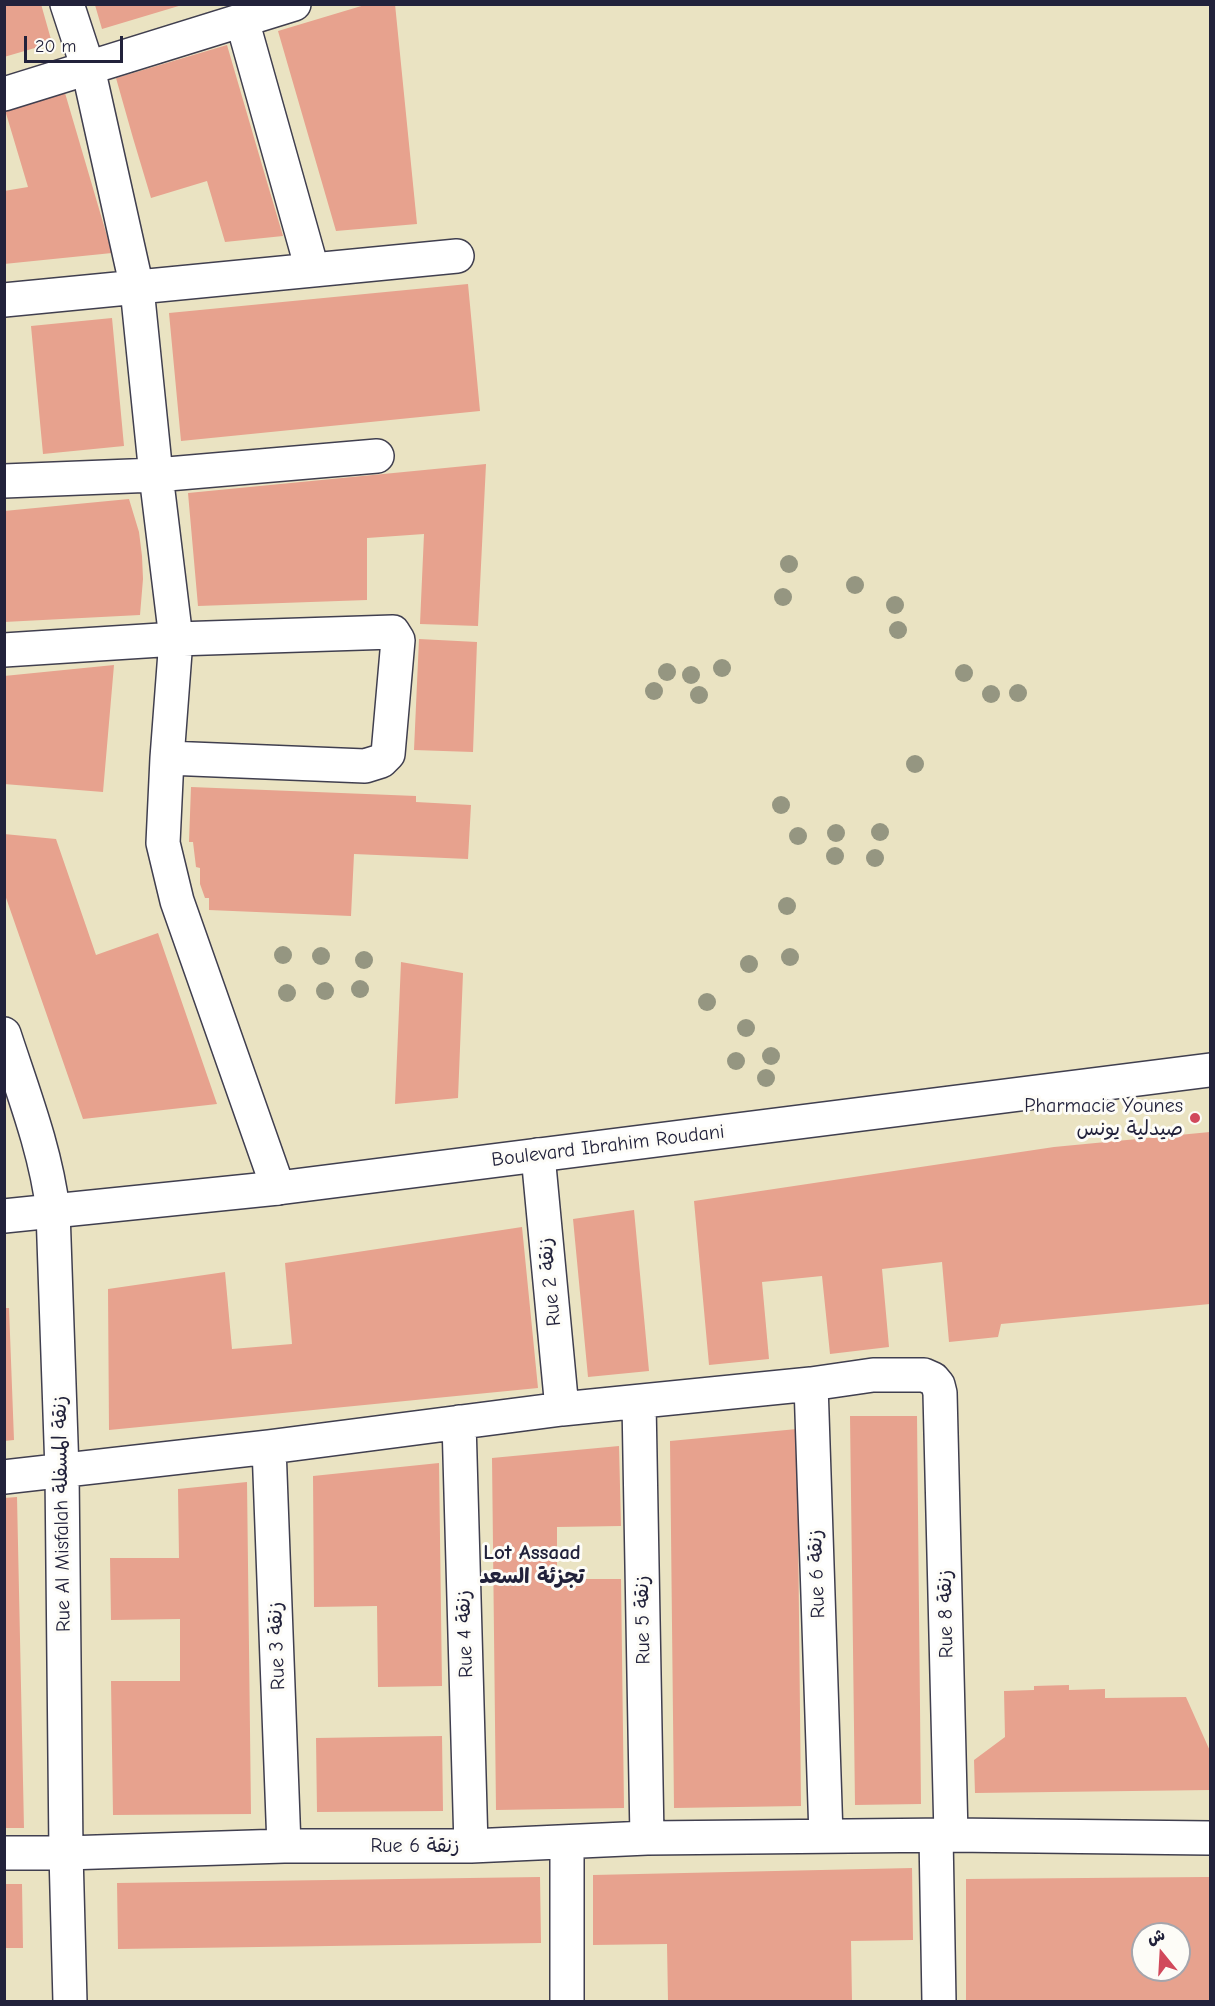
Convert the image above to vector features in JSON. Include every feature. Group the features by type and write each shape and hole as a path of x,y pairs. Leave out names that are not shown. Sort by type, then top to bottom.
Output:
{"street":[{"path":"67,4 88,68 137,288 156,476 176,639 163,843 181,912 278,1188"},
{"path":"4,94 294,4"},
{"path":"242,20 312,269"},
{"path":"4,300 457,256"},
{"path":"4,481 156,476 377,456"},
{"path":"4,650 176,639 393,632 398,640 389,747 381,761 365,766 167,758"},
{"name":"Rue Al Misfalah زنقة المسفلة","path":"4,1034 42,1153 49,1182 52,1211 62,1471 70,2001"},
{"name":"Boulevard Ibrahim Roudani","path":"4,1216 278,1188 1210,1070"},
{"name":"Rue 2 زنقة","path":"538,1155 562,1409"},
{"name":"Rue 8 زنقة","path":"811,1384 873,1375 924,1375 933,1379 940,1393 943,1835 939,2001"},
{"path":"4,1477 269,1447 562,1409 811,1384"},
{"name":"Rue 6 زنقة","path":"811,1384 826,1836"},
{"name":"Rue 5 زنقة","path":"639,1402 647,1838"},
{"name":"Rue 4 زنقة","path":"459,1422 471,1846"},
{"name":"Rue 3 زنقة","path":"269,1447 284,1846"},
{"name":"Rue 6 زنقة","path":"4,1853 284,1846 471,1846 647,1838 943,1835 1210,1838"},
{"path":"567,1842 567,2001"}],"building":[{"path":"4,4 41,4 52,43 4,57"},
{"path":"368,4 395,4 417,224 336,231 278,31"},
{"path":"95,5 182,5 102,29"},
{"path":"227,45 283,236 225,242 207,181 151,198 133,138 116,78"},
{"path":"65,93 112,253 4,264 4,191 28,187 5,110"},
{"path":"468,284 480,411 181,441 169,313"},
{"path":"112,318 124,446 43,454 31,326"},
{"path":"486,464 478,626 420,624 424,534 367,538 367,600 198,606 188,493"},
{"path":"129,499 139,532 142,556 140,615 4,622 4,511"},
{"path":"419,639 477,642 473,752 414,750"},
{"path":"114,665 103,792 4,784 4,676"},
{"path":"191,787 416,796 416,802 471,805 468,859 354,854 351,916 209,910 209,898 205,898 200,884 200,868 196,867 193,842 189,842"},
{"path":"4,834 56,839 96,955 158,933 217,1104 83,1119 4,892"},
{"path":"401,962 463,973 458,1098 395,1104"},
{"path":"1210,1132 1210,1304 1001,1324 998,1337 949,1342 942,1262 882,1269 889,1347 830,1354 822,1276 762,1282 769,1359 709,1365 694,1201 1054,1147"},
{"path":"634,1210 649,1371 588,1377 573,1219"},
{"path":"522,1227 538,1388 109,1430 108,1289 225,1272 232,1349 292,1344 285,1263"},
{"path":"4,1308 9,1308 14,1440 4,1441"},
{"path":"850,1416 917,1416 921,1804 855,1805"},
{"path":"797,1429 801,1806 674,1808 670,1441"},
{"path":"619,1446 621,1526 557,1527 557,1579 621,1579 624,1808 496,1810 492,1458"},
{"path":"439,1463 442,1686 378,1687 377,1606 314,1607 313,1476"},
{"path":"247,1482 251,1814 113,1815 111,1681 180,1681 180,1619 111,1620 110,1558 179,1558 178,1489"},
{"path":"17,1497 24,1828 4,1828 4,1498"},
{"path":"1069,1685 1069,1690 1105,1689 1105,1698 1186,1697 1210,1751 1210,1790 975,1793 974,1760 1005,1737 1004,1691 1034,1690 1034,1686"},
{"path":"442,1736 443,1811 317,1812 316,1738"},
{"path":"912,1868 913,1940 851,1941 852,2001 668,2001 667,1944 593,1945 593,1875"},
{"path":"540,1877 541,1943 118,1949 117,1883"},
{"path":"1210,1877 1210,2001 966,2001 966,1879"},
{"path":"4,1884 22,1884 23,1948 4,1948"}],"place":[{"name":"Pharmacie Younes صيدلية يونس","path":"1195,1118"}],"district":[{"name":"Lot Assaad تجزئة السعد","path":"532,1565"}]}
